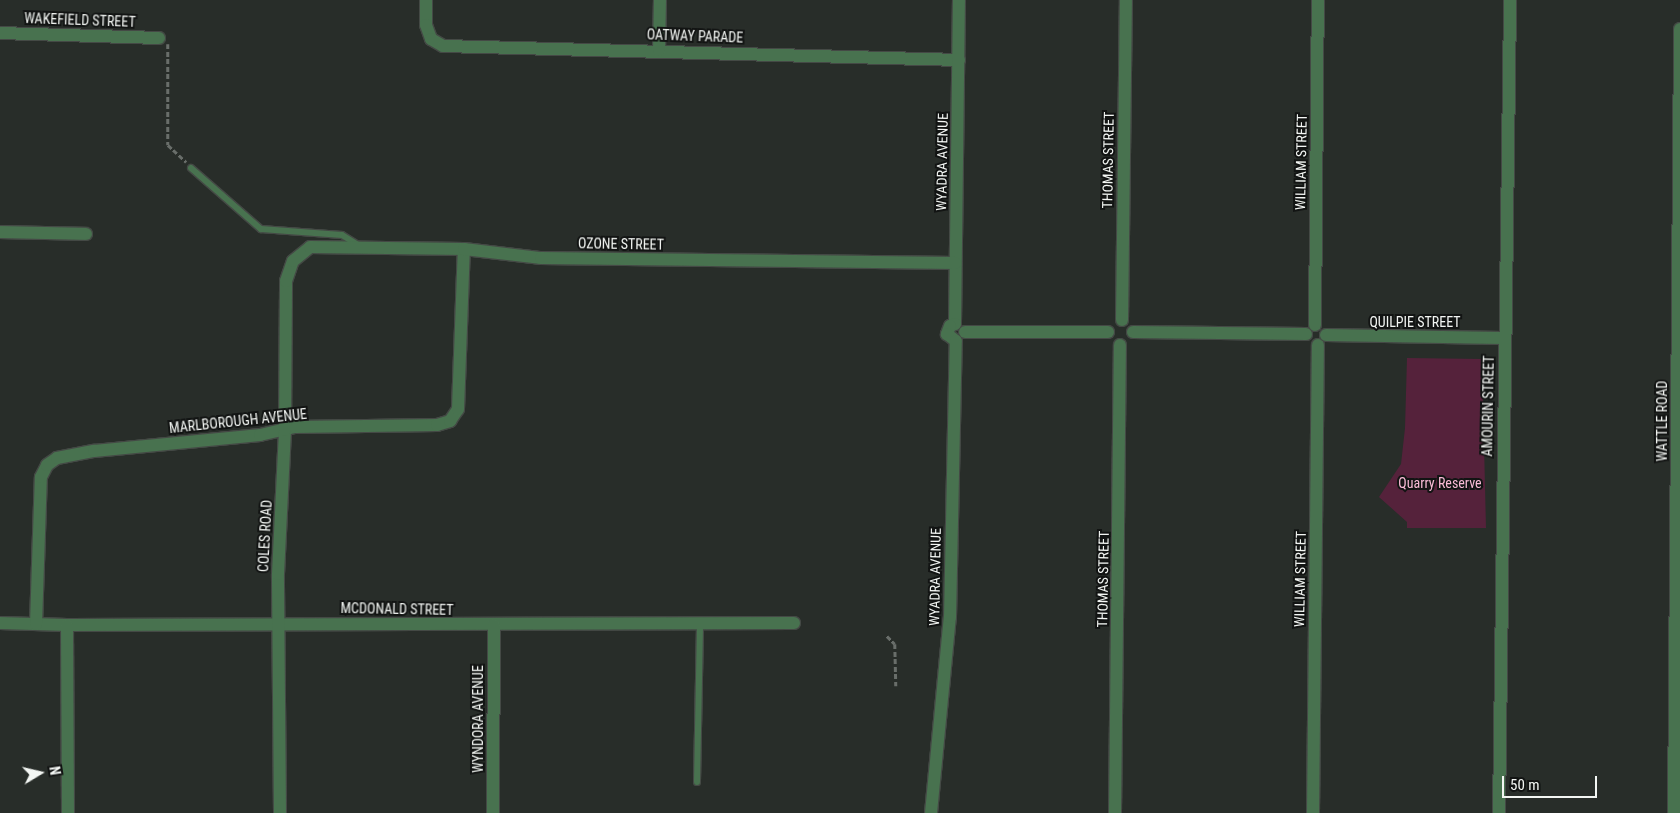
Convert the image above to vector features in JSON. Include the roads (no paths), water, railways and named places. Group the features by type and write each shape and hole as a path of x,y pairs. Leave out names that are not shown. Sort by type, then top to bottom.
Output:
{"street":[{"name":"OATWAY PARADE","path":"426,0 426,25 431,39 443,46 659,50 959,60"},
{"path":"659,50 660,0"},
{"name":"WYADRA AVENUE","path":"931,813 950,617 959,332 955,263 959,0"},
{"name":"THOMAS STREET","path":"1122,320 1126,0"},
{"name":"WILLIAM STREET","path":"1310,329 1318,0"},
{"name":"AMOURIN STREET","path":"1499,813 1503,338 1510,0"},
{"name":"WATTLE ROAD","path":"1674,813 1678,620 1680,29"},
{"name":"WAKEFIELD STREET","path":"0,33 158,38"},
{"path":"0,232 86,234"},
{"name":"OZONE STREET","path":"293,261 310,247 359,246 464,249 541,258 955,263"},
{"name":"MARLBOROUGH AVENUE","path":"36,624 41,477 47,465 57,458 94,451 285,430 295,427 437,426 450,421 458,409 464,249"},
{"name":"COLES ROAD","path":"280,813 278,623 285,430 286,282 293,261"},
{"path":"1122,320 1131,325 1133,332 1128,343 1120,345 1110,340 1108,332 1114,322 1122,320"},
{"path":"1133,332 1323,328 1322,340 1309,342 1310,329"},
{"path":"959,332 1108,332"},
{"name":"QUILPIE STREET","path":"1322,340 1503,338"},
{"name":"WILLIAM STREET","path":"1312,813 1322,340"},
{"name":"THOMAS STREET","path":"1115,813 1120,345"},
{"name":"MCDONALD STREET","path":"0,622 67,625 794,623"},
{"path":"67,625 68,813"},
{"name":"WYNDORA AVENUE","path":"493,813 494,625"}],"lane":[{"path":"192,168 261,229 342,235 359,246"},
{"path":"697,782 700,624"}],"park label":[{"name":"Quarry Reserve","path":"1440,483"}]}
